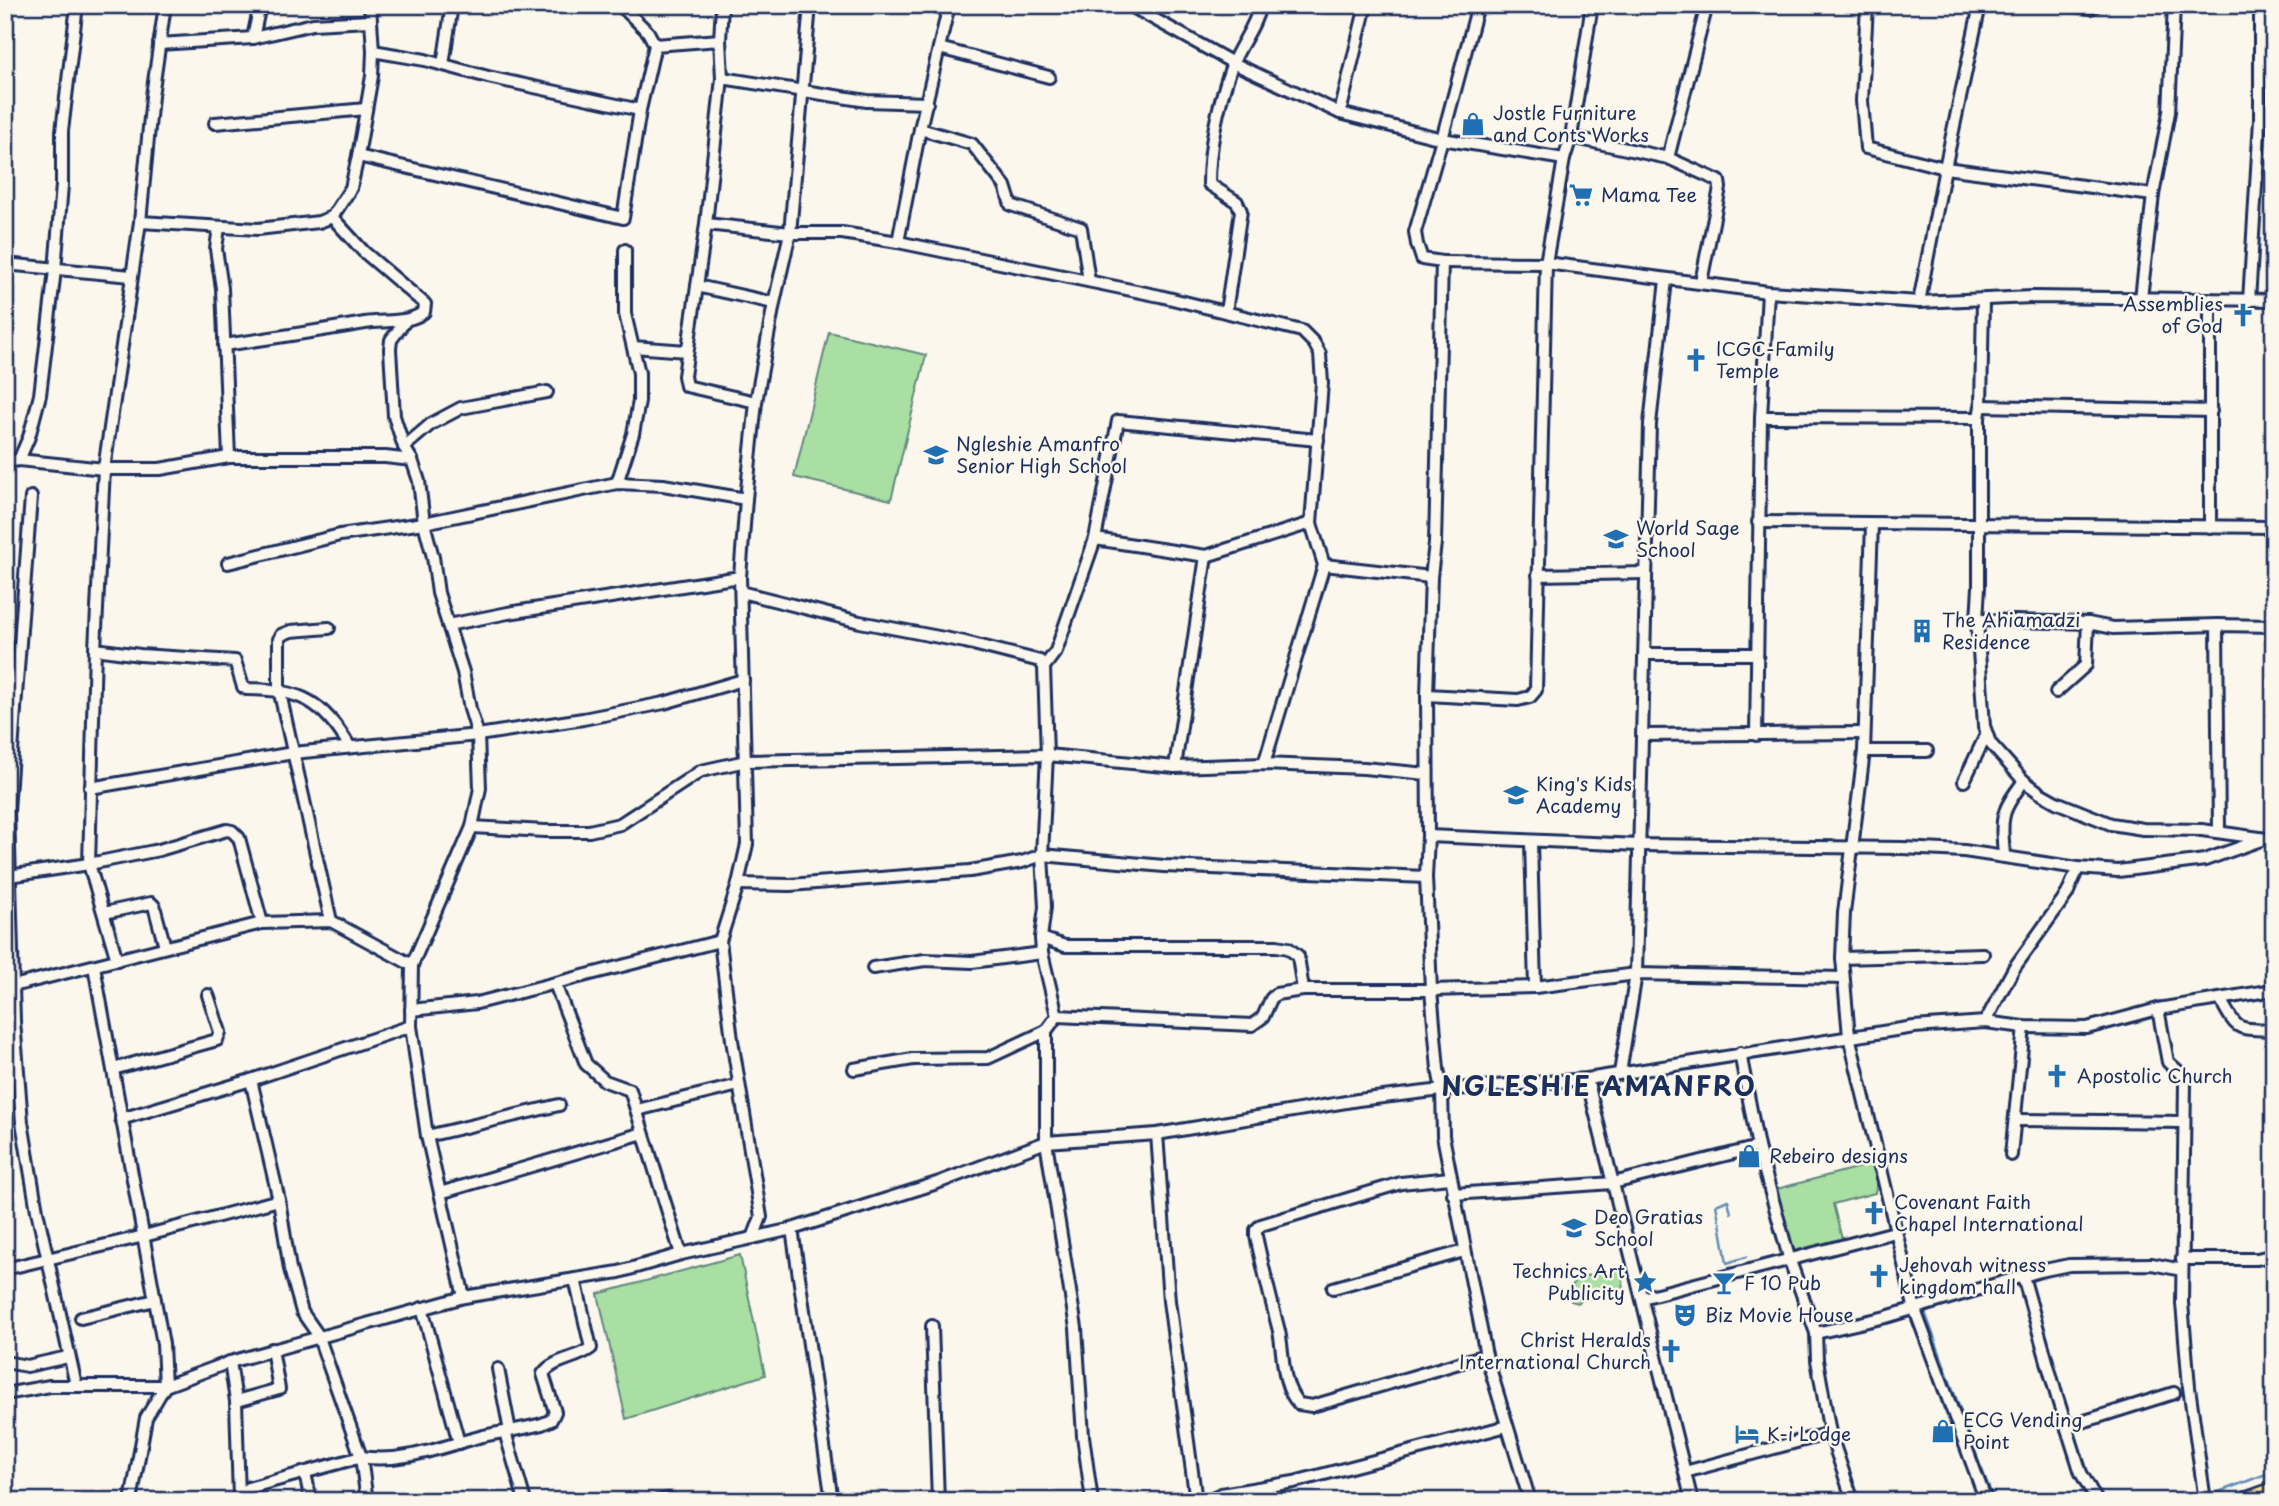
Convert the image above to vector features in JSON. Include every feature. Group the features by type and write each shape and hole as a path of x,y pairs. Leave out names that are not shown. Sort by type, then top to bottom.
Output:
{"highway":[{"path":"2246,1501 2274,1491"}],"street":[{"path":"19,460 29,437 40,395 55,270 62,185 62,131 77,5"},
{"path":"117,960 89,864 94,649 104,469 140,222 143,173 165,5"},
{"path":"253,37 260,5"},
{"path":"140,222 258,229 318,222 331,217 351,188 359,156 373,51 370,5"},
{"path":"443,65 452,5"},
{"path":"359,156 624,218 640,110 655,45 648,32 620,5"},
{"path":"722,5 722,78 706,224 684,376 686,386 756,402"},
{"path":"753,1238 761,1217 739,1085 720,941 747,844 740,577 756,402 790,233 810,5"},
{"path":"898,242 920,129 949,5"},
{"path":"1129,5 1233,63 1340,113 1442,138 1564,159"},
{"path":"1226,312 1241,211 1237,202 1209,184 1209,170 1216,123 1233,63 1257,20 1260,5"},
{"path":"1340,113 1366,5"},
{"path":"1478,5 1415,232 1422,259 1442,262 1546,263 1768,292 1919,302 2032,297 2274,300"},
{"path":"1427,695 1518,700 1530,697 1536,690 1546,263 1564,159 1571,137 1592,5"},
{"path":"1668,158 1707,5"},
{"path":"1867,5 1862,101 1866,148 1945,168 2153,195"},
{"path":"1919,302 1980,5"},
{"path":"2066,5 2090,8 2096,5"},
{"path":"2141,298 2153,195 2169,112 2174,5"},
{"path":"2249,301 2260,120 2260,5"},
{"path":"159,44 253,37 313,24 369,21"},
{"path":"655,45 720,40"},
{"path":"939,48 1049,76"},
{"path":"373,51 640,110"},
{"path":"722,78 866,102 927,103"},
{"path":"215,123 366,109"},
{"path":"920,129 972,144 1005,186 1011,205 1081,228 1088,281"},
{"path":"1571,137 1668,158 1719,181 1720,188 1701,282"},
{"path":"224,345 406,320 424,312 425,304 365,252 331,217"},
{"path":"706,224 790,233 842,233 898,242 1088,281 1302,331 1320,354 1322,383 1311,523 1324,565 1264,764"},
{"path":"219,227 216,249 222,288 229,457"},
{"path":"618,482 633,434 639,401 639,373 625,314 625,250"},
{"path":"1442,262 1435,542 1431,577 1427,695 1426,877 1432,990 1442,1090 1443,1136 1453,1194 1486,1355 1530,1501"},
{"path":"5,264 131,276"},
{"path":"1619,1073 1636,974 1650,424 1666,279"},
{"path":"697,286 774,303"},
{"path":"1756,735 1758,522 1768,292"},
{"path":"2210,299 2210,527"},
{"path":"1983,300 1977,620 1986,735 1990,743 2024,781 2040,793 2111,824 2143,830 2202,830 2274,840"},
{"path":"406,320 391,340 394,416 419,481 438,593 478,735 480,788 472,827 412,965 411,1026 427,1136 464,1297"},
{"path":"634,347 687,351"},
{"path":"404,447 431,424 461,408 547,392"},
{"path":"1981,406 2211,411"},
{"path":"1761,417 1979,418"},
{"path":"1044,667 1056,652 1095,539 1118,421 1318,440"},
{"path":"5,462 19,460 104,469 160,469 229,457 385,457 412,460"},
{"path":"228,563 340,535 424,523 618,482 654,484 746,499"},
{"path":"32,497 10,709 9,988 22,1122 68,1357 76,1385"},
{"path":"1758,522 2274,527"},
{"path":"1095,539 1206,556 1311,523"},
{"path":"1872,524 1864,751 1844,913 1842,958 1849,1036 1916,1310 1986,1501"},
{"path":"1175,767 1206,556"},
{"path":"1324,565 1431,577"},
{"path":"1538,575 1645,573"},
{"path":"448,625 508,613 740,577"},
{"path":"741,592 860,622 1003,651 1040,661 1044,667 1047,755 1042,855 1045,908 1041,938 1057,1016 1046,1031 988,1058 914,1059 854,1069"},
{"path":"1977,620 2088,623 2113,628 2274,626"},
{"path":"2056,692 2086,666 2088,623"},
{"path":"2217,625 2219,832"},
{"path":"329,628 291,631 281,635 279,689 331,921"},
{"path":"94,649 140,655 236,661 243,687 279,689 295,694 328,715 350,747"},
{"path":"1646,654 1756,654"},
{"path":"90,788 293,754 478,735 583,719 664,703 743,680"},
{"path":"1643,735 1864,733"},
{"path":"1964,781 1986,735"},
{"path":"1864,751 1927,751"},
{"path":"472,827 589,831 620,824 701,771 746,761 1047,755 1175,767 1264,764 1364,768 1427,774"},
{"path":"2004,855 2003,813 2007,803 2024,781"},
{"path":"9,876 159,850 227,830 239,838 262,923"},
{"path":"1428,836 1531,842 1854,846 1964,851 2004,855 2078,869 2118,871 2205,860 2261,840"},
{"path":"1531,842 1535,987"},
{"path":"738,884 790,885 970,871 1022,862 1042,855 1164,866 1426,877"},
{"path":"1985,1023 2014,968 2067,894 2078,869"},
{"path":"104,913 151,903 165,947"},
{"path":"9,988 262,923 331,921 412,965"},
{"path":"1041,938 1065,946 1288,948 1298,956 1303,990"},
{"path":"411,1010 477,1003 720,941"},
{"path":"873,968 925,960 972,962 1042,953"},
{"path":"1842,958 1983,954"},
{"path":"94,966 163,1344 164,1386 146,1418 131,1501"},
{"path":"1057,1016 1252,1025 1263,1017 1276,994 1303,990 1535,987 1636,974 1843,978"},
{"path":"555,984 586,1064 605,1082 630,1090 681,1254"},
{"path":"5,1394 31,1388 76,1385 164,1386 318,1335 464,1297 619,1272 681,1254 792,1229 937,1183 1046,1142 1157,1134 1358,1100 1442,1090 1587,1079 1914,1027 1985,1023 2087,1028 2158,1009 2274,990"},
{"path":"113,1069 217,1040 220,1032 208,995"},
{"path":"2220,999 2234,1024 2240,1028 2274,1030"},
{"path":"2158,1009 2168,1062 2185,1082 2182,1264 2189,1387 2205,1498"},
{"path":"121,1119 251,1080 411,1026"},
{"path":"2011,1154 2024,1027"},
{"path":"1046,1031 1046,1142 1076,1328 1082,1424 1092,1501"},
{"path":"1740,1053 1758,1147 1790,1261 1816,1333 1817,1360 1830,1433 1853,1501"},
{"path":"1587,1079 1692,1501"},
{"path":"251,1080 279,1200 290,1269 302,1312 318,1335 361,1457 367,1501"},
{"path":"637,1110 739,1085"},
{"path":"427,1136 559,1105"},
{"path":"2015,1120 2184,1122"},
{"path":"440,1193 643,1133"},
{"path":"1157,1134 1169,1301 1196,1501"},
{"path":"1453,1194 1613,1183 1758,1147"},
{"path":"1450,1178 1401,1183 1261,1225 1256,1230 1256,1236 1282,1345 1286,1378 1290,1391 1299,1404 1312,1406 1486,1355"},
{"path":"5,1269 279,1200"},
{"path":"792,1229 832,1501"},
{"path":"1642,1298 1790,1261 1896,1230"},
{"path":"1333,1288 1464,1251"},
{"path":"1816,1333 1916,1310 2023,1276 2069,1265 2182,1264 2266,1259 2274,1255"},
{"path":"2023,1276 2081,1474 2097,1501"},
{"path":"239,1499 248,1488 361,1457 372,1459 418,1455 551,1420 555,1412 543,1374 548,1367 583,1354 591,1348 575,1279"},
{"path":"80,1318 155,1300"},
{"path":"422,1308 458,1443"},
{"path":"932,1326 938,1501"},
{"path":"236,1401 279,1389 272,1349"},
{"path":"5,1362 27,1366 68,1357"},
{"path":"230,1362 236,1401 239,1499"},
{"path":"498,1370 507,1432 525,1501"},
{"path":"2066,1427 2175,1393"},
{"path":"1205,1501 1221,1494 1294,1482 1507,1426"},
{"path":"1685,1472 1830,1433"},
{"path":"305,1474 311,1501"},
{"path":"657,1501 675,1501"}],"green space":[{"path":"829,332 926,355 891,500 794,477"},
{"path":"1871,1164 1877,1181 1875,1193 1833,1204 1842,1239 1794,1253 1777,1189"},
{"path":"740,1255 765,1375 626,1419 598,1294"},
{"path":"1622,1269 1624,1293 1578,1303 1571,1301 1575,1278"}],"waterway":[{"path":"1719,1220 1716,1205 1728,1200 1731,1213"},
{"path":"1720,1223 1727,1263 1746,1257"},
{"path":"1925,1312 1977,1456"},
{"path":"1916,1327 1944,1409"},
{"path":"1948,1419 1968,1467"},
{"path":"1981,1467 1994,1501"},
{"path":"2208,1496 2274,1471"},
{"path":"1835,1492 1847,1498"},
{"path":"2192,1501 2202,1498"}],"place":[{"name":"Jostle Furniture and Conts Works","path":"1473,124"},
{"name":"Mama Tee","path":"1581,195"},
{"name":"Assemblies of God","path":"2243,315"},
{"name":"ICGC-Family Temple","path":"1696,360"},
{"name":"Ngleshie Amanfro Senior High School","path":"936,455"},
{"name":"World Sage School","path":"1616,539"},
{"name":"The Ahiamadzi Residence","path":"1922,631"},
{"name":"King's Kids Academy","path":"1516,795"},
{"name":"Apostolic Church","path":"2057,1076"},
{"name":"Rebeiro designs","path":"1749,1156"},
{"name":"Covenant Faith Chapel International","path":"1874,1213"},
{"name":"Deo Gratias School","path":"1574,1228"},
{"name":"Jehovah witness kingdom hall","path":"1879,1276"},
{"name":"Technics Art Publicity","path":"1645,1282"},
{"name":"F 10 Pub","path":"1724,1283"},
{"name":"Biz Movie House","path":"1685,1315"},
{"name":"Christ Heralds International Church","path":"1671,1351"},
{"name":"ECG Vending Point","path":"1943,1431"},
{"name":"K-i Lodge","path":"1747,1434"}],"district":[{"name":"NGLESHIE AMANFRO","path":"1599,1087"}]}
